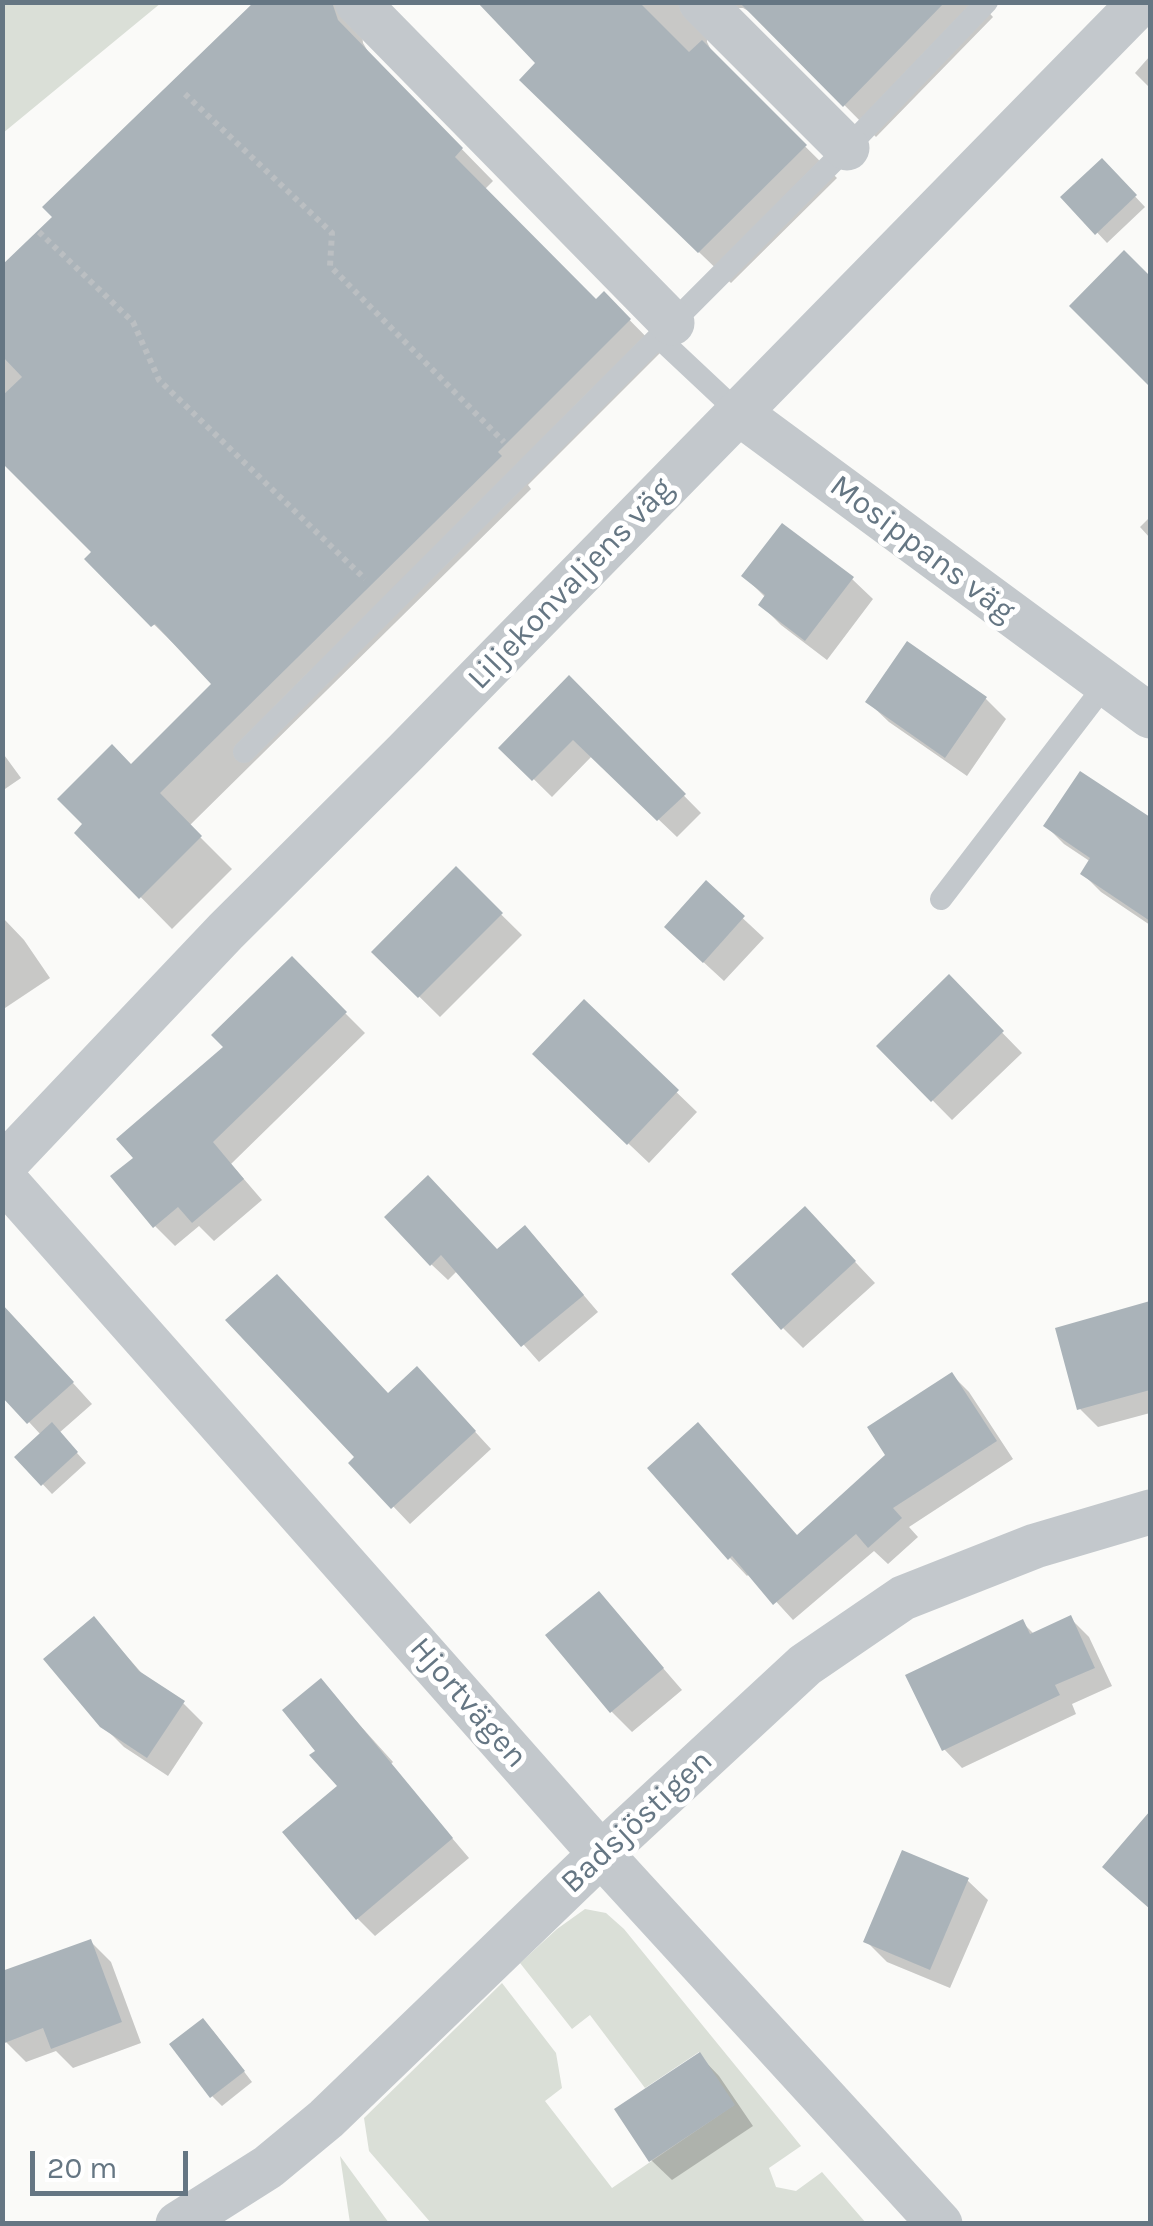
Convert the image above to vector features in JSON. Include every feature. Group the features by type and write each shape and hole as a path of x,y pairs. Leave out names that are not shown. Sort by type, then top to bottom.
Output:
{"street":[{"path":"357,2 665,330"},
{"path":"701,2 847,148"},
{"name":"Liljekonvaljens väg","path":"2,1168 226,931 1141,2"},
{"name":"Mosippans väg","path":"739,412 1150,716"},
{"name":"Hjortvägen","path":"2,1177 600,1854 940,2224"},
{"name":"Badsjöstigen","path":"178,2224 268,2167 326,2119 600,1854 805,1665 903,1598 1035,1546 1150,1512"}],"lane":[{"path":"244,752 847,148 986,2"},
{"path":"665,330 739,412"},
{"path":"941,899 1105,685"}],"path":[{"path":"184,94 332,233 330,266 528,467"},
{"path":"40,232 132,322 159,380 391,604"}],"shaded area":[{"path":"3,2 161,2 161,3 3,133"},
{"path":"585,1909 606,1913 624,1929 801,2146 769,2168 776,2187 796,2191 822,2172 866,2223 431,2223 369,2151 364,2118 502,1983 556,2053 562,2088 545,2101 612,2188 734,2105 699,2052 645,2088 590,2015 572,2029 520,1963"},
{"path":"340,2156 389,2223 350,2223"}],"building":[{"path":"254,2 332,2 338,20 463,148 455,157 596,299 604,291 631,319 498,452 502,456 160,793 202,836 139,899 74,833 82,824 57,799 112,744 131,764 211,684 155,624 151,627 84,559 91,552 2,463 2,396 22,377 2,356 2,265 52,217 42,207"},
{"path":"477,2 639,2 689,52 702,40 807,145 698,253 519,80 535,63"},
{"path":"739,2 945,2 843,107"},
{"path":"1102,158 1137,195 1095,235 1060,197"},
{"path":"1124,250 1150,276 1150,387 1069,306"},
{"path":"782,523 854,577 805,641 758,605 765,595 741,576"},
{"path":"907,641 987,697 945,758 865,702"},
{"path":"569,675 686,794 657,821 573,740 532,781 498,748"},
{"path":"1080,771 1150,817 1150,921 1080,874 1090,858 1043,826"},
{"path":"456,866 503,913 418,998 371,952"},
{"path":"706,880 745,916 703,963 664,927"},
{"path":"292,956 347,1012 213,1142 244,1179 192,1223 178,1207 153,1228 110,1176 133,1158 116,1139 223,1047 211,1035"},
{"path":"949,974 1004,1031 931,1102 876,1046"},
{"path":"584,999 679,1090 627,1145 532,1054"},
{"path":"428,1175 497,1249 525,1225 584,1295 521,1347 441,1255 430,1266 384,1217"},
{"path":"805,1206 856,1261 781,1330 731,1274"},
{"path":"277,1274 388,1393 417,1366 476,1431 391,1509 348,1463 354,1457 225,1320"},
{"path":"1150,1301 1150,1390 1077,1410 1055,1328"},
{"path":"2,1304 74,1382 27,1424 2,1397"},
{"path":"952,1372 997,1441 893,1508 902,1518 868,1548 856,1534 773,1605 647,1468 698,1422 797,1535 885,1455 867,1427"},
{"path":"52,1422 78,1452 41,1486 14,1457"},
{"path":"599,1591 664,1668 610,1713 545,1635"},
{"path":"1071,1615 1095,1668 1055,1685 1060,1695 942,1751 905,1675 1023,1619 1030,1634"},
{"path":"94,1616 139,1671 185,1701 147,1758 100,1727 43,1659"},
{"path":"321,1678 453,1838 356,1920 282,1832 337,1786 309,1755 315,1751 282,1710"},
{"path":"1150,1811 1150,1909 1102,1867"},
{"path":"902,1850 969,1878 930,1970 863,1942"},
{"path":"91,1939 122,2022 51,2049 43,2028 2,2044 2,1971"},
{"path":"203,2018 245,2071 210,2098 169,2044"},
{"path":"700,2052 735,2105 649,2162 614,2109"}]}
